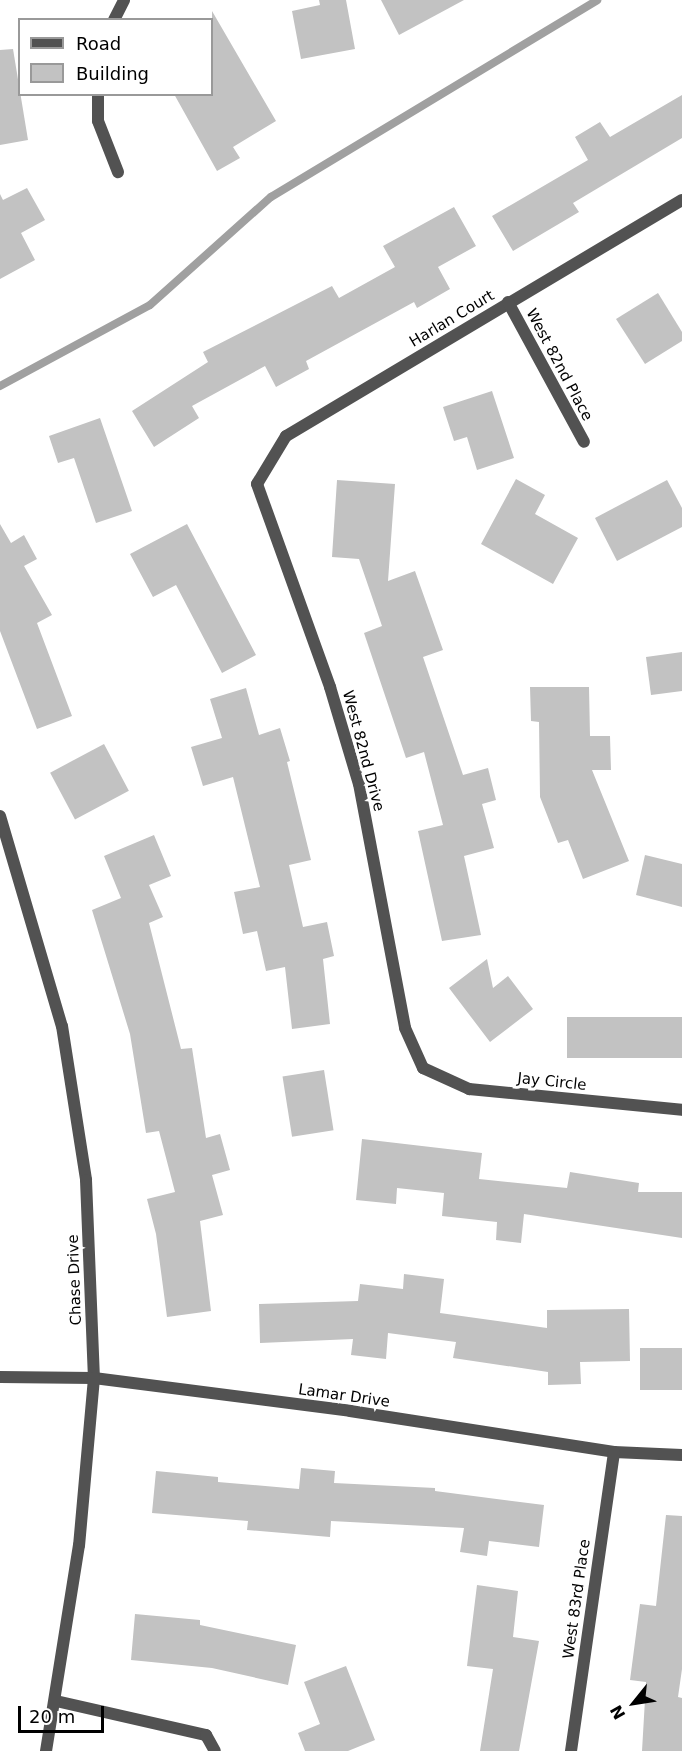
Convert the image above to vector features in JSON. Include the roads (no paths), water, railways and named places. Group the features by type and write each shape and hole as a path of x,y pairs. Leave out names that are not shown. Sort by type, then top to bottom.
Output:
{"street":[{"path":"115,18 124,0"},
{"path":"98,96 98,121 118,172"},
{"name":"Harlan Court","path":"257,484 286,436 682,200"},
{"name":"West 82nd Place","path":"508,302 584,442"},
{"name":"West 82nd Drive","path":"257,484 330,687 359,784 405,1028 423,1068"},
{"name":"Chase Drive","path":"0,816 62,1026 86,1180 94,1378 79,1545 57,1701 46,1751"},
{"name":"Jay Circle","path":"423,1068 469,1089 682,1110"},
{"name":"Lamar Drive","path":"0,1377 94,1378 350,1411 614,1452 682,1455"},
{"name":"West 83rd Place","path":"571,1751 614,1452"},
{"path":"57,1701 206,1735 215,1751"}],"waterway":[{"path":"0,386 150,305 271,197 597,0"}]}
